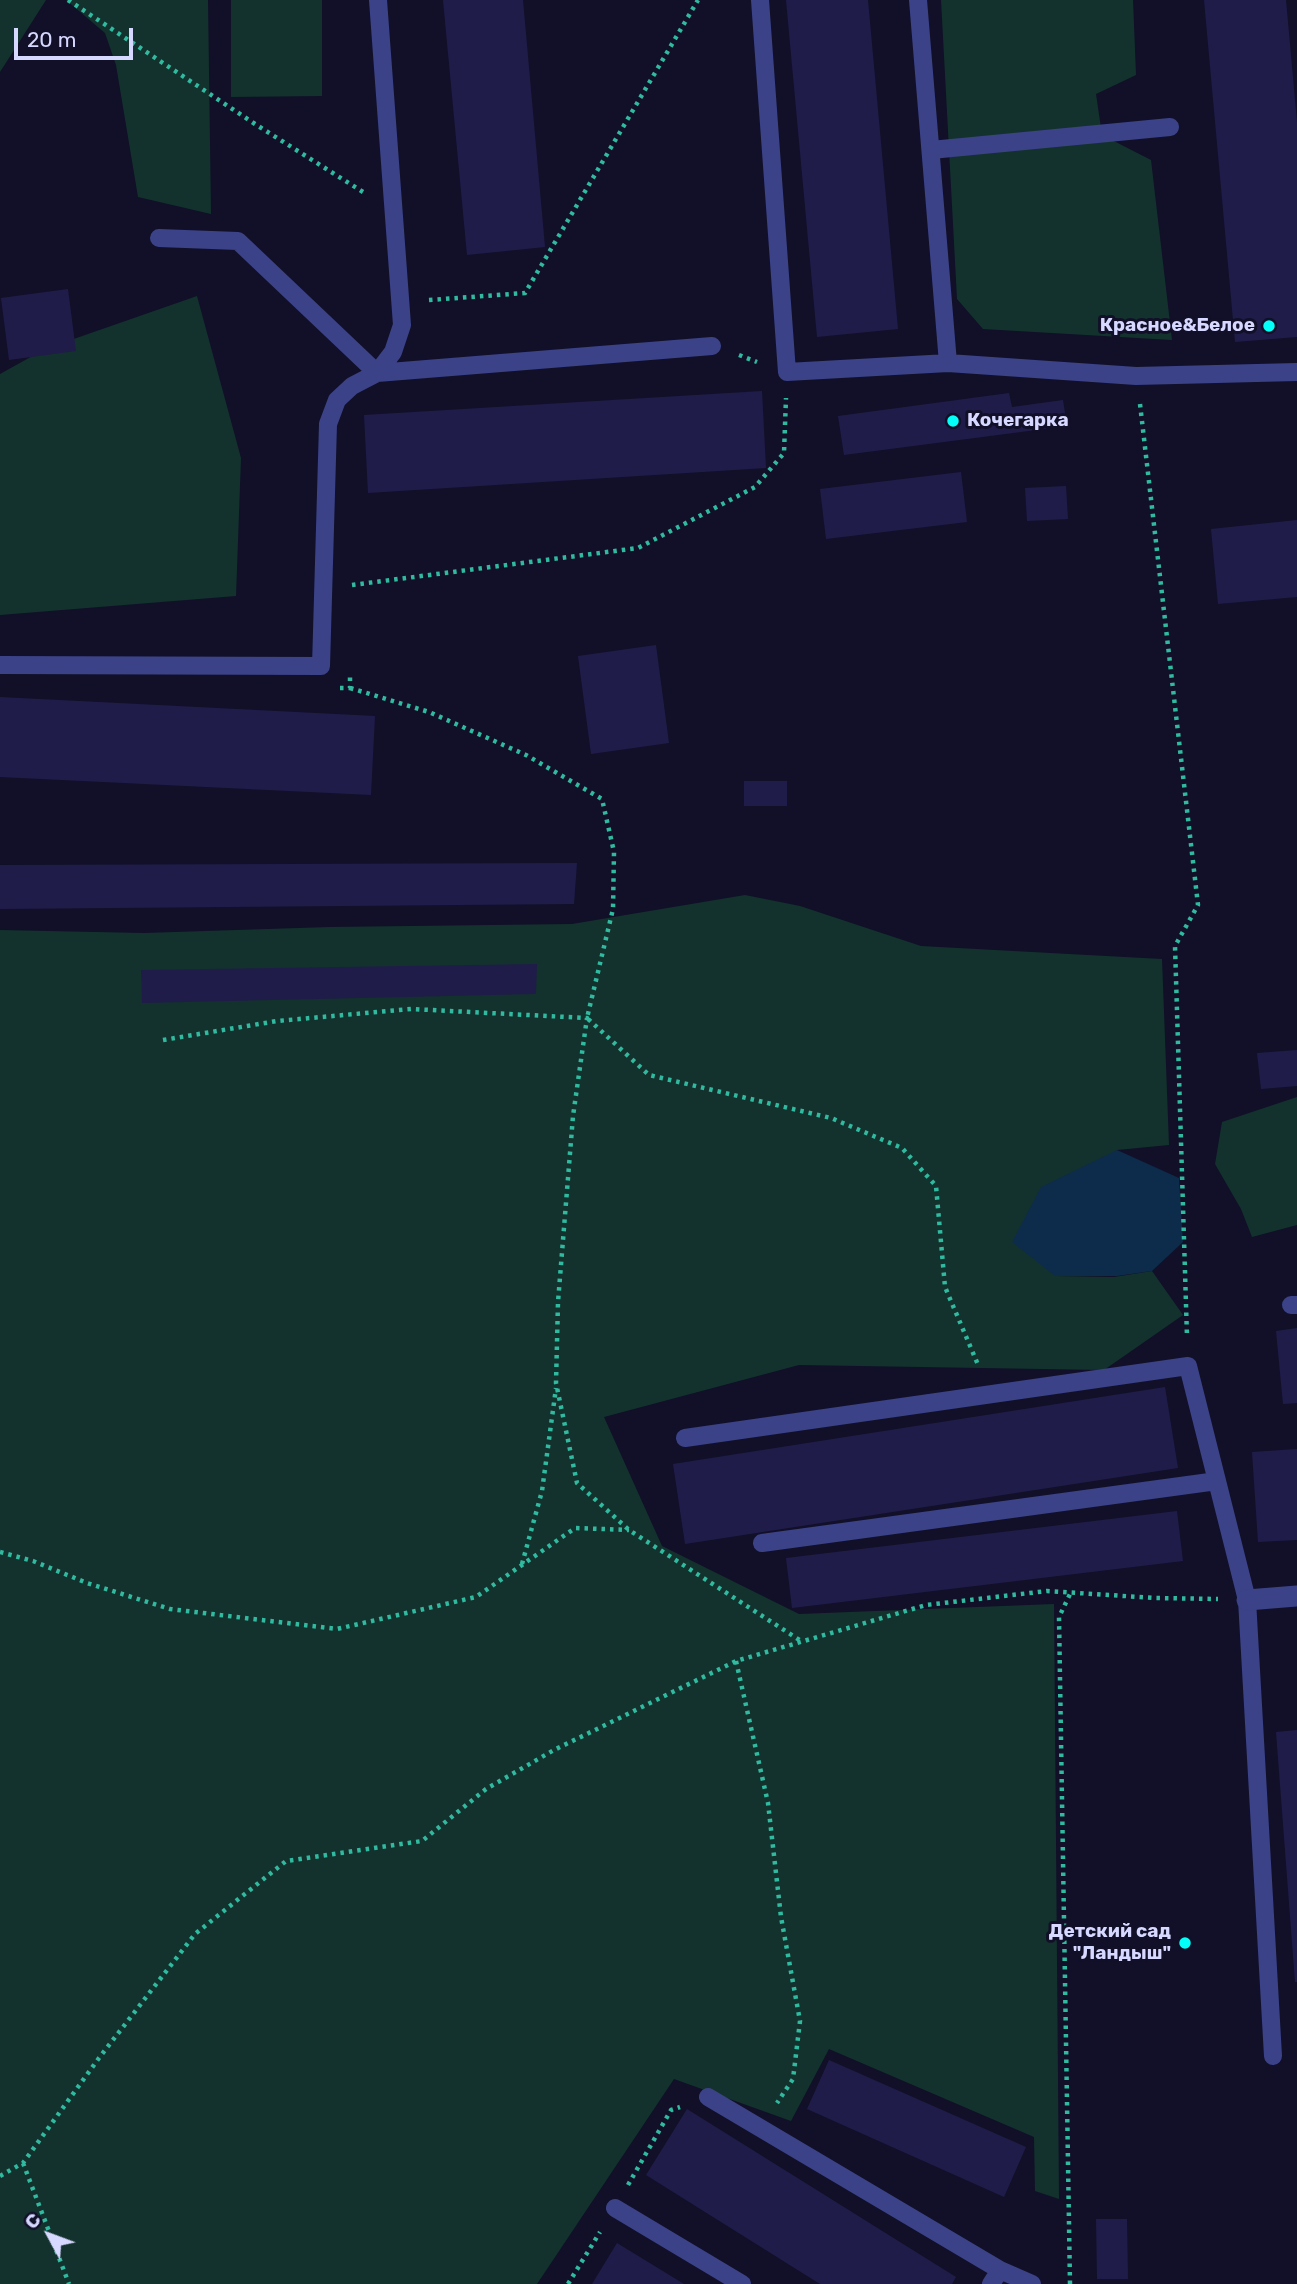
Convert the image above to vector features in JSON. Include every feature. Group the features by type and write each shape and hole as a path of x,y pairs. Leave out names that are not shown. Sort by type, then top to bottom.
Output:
{"street":[{"path":"1247,1600 1297,1596"}],"lane":[{"path":"377,373 393,352 402,325 378,0"},
{"path":"760,0 787,372 947,363 1136,376 1297,372"},
{"path":"918,0 947,363"},
{"path":"930,150 1170,127"},
{"path":"159,237 238,241 377,373"},
{"path":"0,665 321,666 328,424 337,400 352,386 377,373 712,346"},
{"path":"685,1438 1188,1366 1247,1600 1273,2056"},
{"path":"762,1543 1217,1481"},
{"path":"708,2097 996,2277 1032,2284"},
{"path":"615,2208 742,2284"}],"path":[{"path":"68,0 395,212"},
{"path":"423,300 524,293 698,0"},
{"path":"348,585 638,548 755,487 784,453 787,372 712,346"},
{"path":"1136,376 1198,905 1175,946 1188,1366"},
{"path":"349,663 350,688"},
{"path":"337,688 350,688 429,712 526,755 602,799 614,852 613,909 587,1018 573,1116 558,1302 556,1383 542,1491 521,1565"},
{"path":"163,1040 277,1021 411,1009 587,1018 649,1075 831,1118 902,1148 936,1185 945,1287 991,1394"},
{"path":"556,1383 577,1483 629,1530 802,1642"},
{"path":"0,1552 170,1609 337,1629 476,1597 575,1528 629,1530"},
{"path":"0,2176 23,2163 99,2058 195,1934 286,1861 422,1841 486,1789 554,1750 736,1661 926,1605 1047,1591 1155,1598 1247,1600"},
{"path":"1070,2284 1059,1618 1071,1592"},
{"path":"736,1661 768,1803 781,1917 800,2021 793,2079 761,2129"},
{"path":"23,2163 69,2284"}],"green space":[{"path":"0,0 46,0 0,72"},
{"path":"66,0 208,0 211,214 138,197 116,65 105,33"},
{"path":"231,0 322,0 322,96 231,97"},
{"path":"941,0 1133,0 1136,75 1096,94 1102,135 1151,160 1172,340 983,329 957,299"},
{"path":"197,296 241,458 236,596 0,615 0,374 45,349"},
{"path":"745,895 800,906 921,946 1162,959 1169,1145 1117,1150 1055,1276 1114,1277 1152,1271 1183,1315 1104,1370 799,1365 604,1417 662,1546 799,1614 1054,1604 1059,2199 1035,2191 1034,2137 829,2049 791,2121 674,2079 537,2284 0,2284 0,930 144,933 329,927 572,924"},
{"path":"1297,1097 1297,1225 1252,1237 1241,1209 1215,1164 1222,1122"}],"water":[{"path":"1117,1150 1179,1178 1183,1242 1152,1271 1117,1276 1055,1276 1012,1242 1041,1187"}],"building":[{"path":"443,0 523,0 545,247 467,255"},
{"path":"786,0 868,0 898,329 817,337"},
{"path":"1204,0 1286,0 1297,122 1297,337 1235,342"},
{"path":"68,289 76,351 9,360 1,298"},
{"path":"762,391 766,468 368,493 364,415"},
{"name":"Кочегарка","path":"1009,393 1012,407 1063,400 1067,426 844,455 838,416"},
{"path":"961,472 967,522 826,539 820,489"},
{"path":"1066,486 1068,519 1027,521 1025,488"},
{"path":"1297,520 1297,597 1218,604 1211,529"},
{"path":"656,645 669,743 591,754 578,656"},
{"path":"0,697 375,716 371,795 0,777"},
{"path":"744,781 787,781 787,806 744,806"},
{"path":"577,863 574,904 0,909 0,865"},
{"path":"537,964 536,994 142,1003 141,970"},
{"path":"1297,1050 1297,1086 1261,1089 1257,1053"},
{"path":"1297,1328 1297,1403 1283,1404 1276,1331"},
{"path":"1165,1387 1178,1468 685,1544 673,1464"},
{"path":"1297,1449 1297,1540 1258,1542 1252,1452"},
{"path":"1177,1511 1183,1561 792,1608 786,1558"},
{"path":"1297,1730 1297,1982 1295,1982 1276,1732"},
{"path":"829,2060 1026,2147 1004,2197 807,2109"},
{"path":"687,2109 956,2277 952,2284 820,2284 646,2175"},
{"path":"1096,2219 1127,2219 1128,2279 1097,2279"},
{"path":"617,2243 684,2284 592,2284"}],"place":[{"name":"Красное&Белое","path":"1269,326"},
{"name":"Кочегарка","path":"953,421"},
{"name":"Детский сад \"Ландыш\"","path":"1185,1943"}]}
